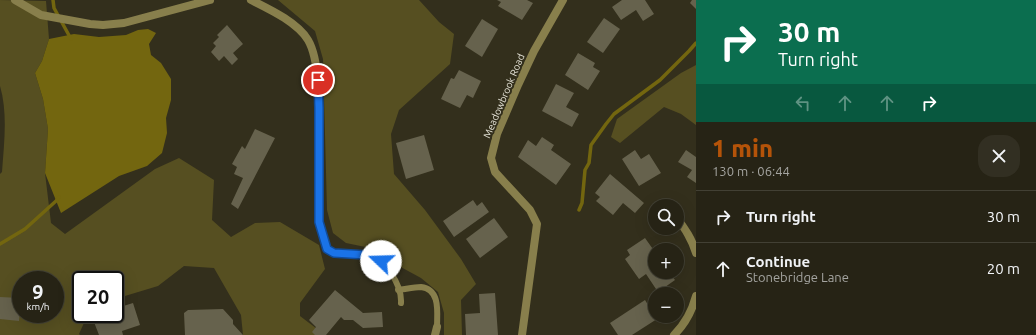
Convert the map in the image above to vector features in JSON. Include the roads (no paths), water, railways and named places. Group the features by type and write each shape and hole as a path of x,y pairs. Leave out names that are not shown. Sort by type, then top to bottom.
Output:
{"street":[{"path":"15,0 36,12 46,15 103,25 124,23 210,0"},
{"path":"251,0 266,7 298,28 311,46 318,80 319,222"},
{"name":"Meadowbrook Road","path":"522,335 537,224 530,210 495,172 491,158 497,134 518,84 534,50 563,0"},
{"path":"684,227 694,244 696,253"},
{"path":"674,335 694,306 696,296"}],"lane":[{"path":"319,222 327,249 334,253 367,255 381,261 396,283 401,298 401,303"},
{"path":"398,290 421,287 429,289 435,295 437,308 436,331"}],"waterway":[{"path":"53,0 54,8 71,39"},
{"path":"579,210 582,203 585,170 589,163 591,145 614,114 660,80 696,43"},
{"path":"0,244 25,229 59,197"}]}
